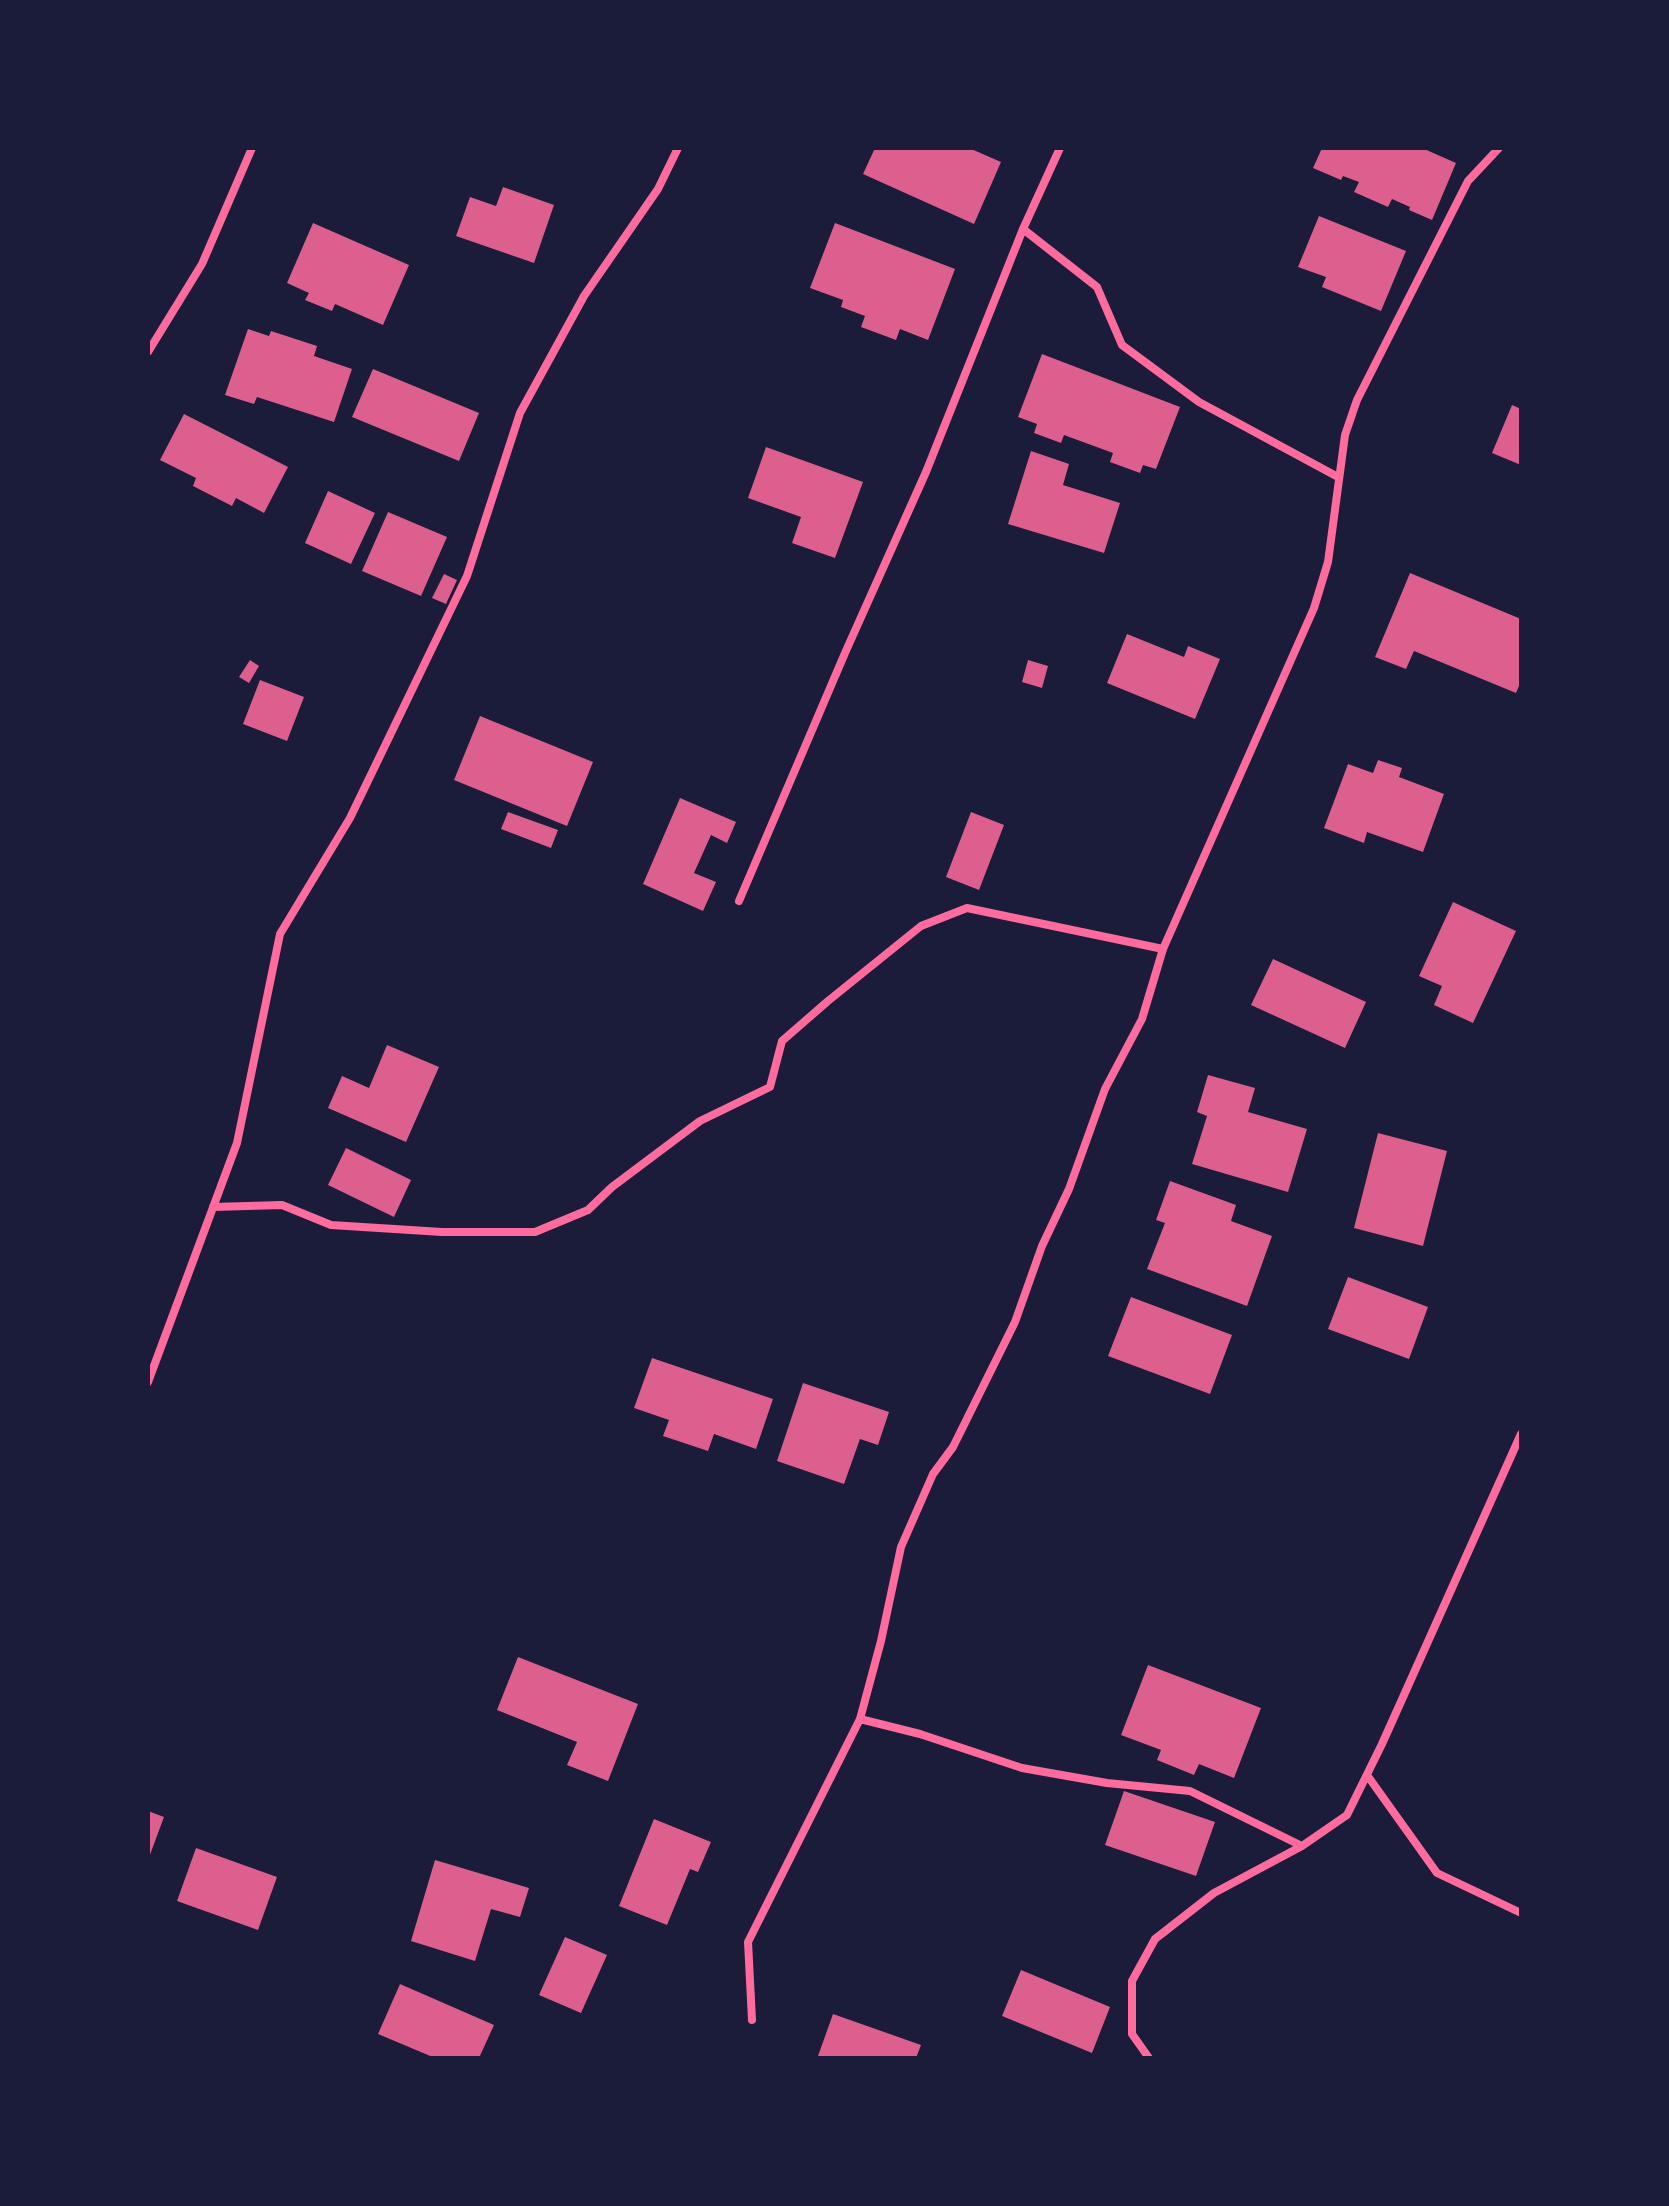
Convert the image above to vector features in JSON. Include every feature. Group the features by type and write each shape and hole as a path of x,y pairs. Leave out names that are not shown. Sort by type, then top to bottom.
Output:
{"street":[{"path":"148,352 202,264 252,148"},
{"path":"148,1382 237,1143 280,934 350,818 467,576 520,413 584,296 658,189 678,148"},
{"path":"739,901 926,472 1023,229 1060,148"},
{"path":"752,2020 748,1942 860,1719 901,1547 933,1474 953,1447 1015,1322 1042,1246 1069,1189 1105,1089 1142,1019 1163,949 1314,608 1328,562 1345,435 1364,386 1468,181 1499,148"},
{"path":"1023,229 1097,287 1122,345 1199,402 1338,477"},
{"path":"213,1207 282,1205 331,1225 442,1232 535,1232 588,1210 612,1187 700,1121 770,1087 782,1041 921,926 967,908 1163,949"},
{"path":"1149,2058 1132,2034 1132,1981 1155,1939 1214,1893 1302,1846 1347,1815 1521,1434"},
{"path":"860,1719 920,1734 1022,1768 1107,1783 1190,1791 1302,1846"},
{"path":"1367,1775 1437,1873 1521,1913"}],"building":[{"path":"875,148 969,148 1001,162 974,224 863,174"},
{"path":"1322,148 1422,148 1456,163 1432,220 1392,199 1388,207 1354,192 1359,182 1343,176 1341,180 1313,168"},
{"path":"503,187 554,205 534,263 456,236 470,197 496,206"},
{"path":"1319,216 1406,251 1381,311 1322,287 1326,277 1298,267"},
{"path":"313,223 409,265 383,325 335,304 332,311 305,300 309,293 287,283"},
{"path":"835,223 955,269 928,340 900,329 896,340 861,327 865,316 841,307 843,300 810,288"},
{"path":"248,329 269,336 271,331 317,346 314,356 352,369 334,422 257,397 254,404 225,395"},
{"path":"1042,354 1180,407 1156,469 1143,465 1140,473 1110,462 1113,453 1064,435 1061,443 1034,433 1037,424 1018,417"},
{"path":"373,369 479,413 459,461 352,417"},
{"path":"1512,405 1521,409 1521,465 1492,453"},
{"path":"184,414 288,467 264,513 236,498 232,506 193,486 196,478 160,460"},
{"path":"766,447 863,482 835,558 792,543 801,517 748,498"},
{"path":"1031,451 1069,464 1063,485 1120,503 1104,553 1008,524"},
{"path":"328,491 375,513 351,564 305,543"},
{"path":"388,512 447,537 421,596 362,571"},
{"path":"1410,573 1521,619 1521,681 1516,693 1414,651 1406,669 1375,657"},
{"path":"444,574 457,580 446,604 432,598"},
{"path":"1127,634 1184,657 1188,646 1220,659 1195,719 1107,683"},
{"path":"250,660 259,666 249,683 239,677"},
{"path":"1028,660 1048,666 1042,688 1022,682"},
{"path":"260,680 304,697 287,741 243,724"},
{"path":"480,716 593,762 567,826 454,780"},
{"path":"1378,760 1402,768 1399,777 1444,794 1423,852 1367,832 1364,843 1324,828 1348,764 1373,773"},
{"path":"680,798 736,822 727,843 711,835 694,873 716,882 703,911 643,884"},
{"path":"508,812 558,830 551,848 501,829"},
{"path":"971,812 1004,825 979,890 946,877"},
{"path":"1453,902 1516,931 1473,1023 1434,1005 1442,986 1419,976"},
{"path":"1273,959 1366,1002 1345,1048 1251,1005"},
{"path":"387,1045 439,1067 406,1142 328,1108 342,1076 369,1088"},
{"path":"1208,1075 1255,1088 1248,1112 1307,1129 1288,1192 1192,1164 1207,1116 1197,1112"},
{"path":"1378,1133 1447,1151 1423,1246 1354,1228"},
{"path":"346,1148 411,1180 394,1217 328,1185"},
{"path":"1170,1181 1236,1205 1231,1221 1272,1236 1247,1306 1147,1269 1165,1223 1156,1220"},
{"path":"1348,1277 1428,1307 1409,1359 1328,1329"},
{"path":"1131,1297 1232,1335 1210,1394 1108,1356"},
{"path":"652,1358 773,1399 756,1449 714,1434 708,1451 663,1436 669,1420 634,1408"},
{"path":"803,1383 889,1412 878,1445 860,1439 844,1484 777,1461"},
{"path":"518,1657 638,1704 608,1781 567,1765 577,1742 497,1710"},
{"path":"1148,1665 1261,1708 1234,1778 1199,1764 1194,1775 1157,1760 1161,1750 1121,1735"},
{"path":"1124,1791 1215,1822 1196,1876 1105,1845"},
{"path":"148,1811 164,1817 148,1860"},
{"path":"654,1819 711,1842 698,1872 690,1869 667,1925 619,1906"},
{"path":"196,1848 277,1877 258,1930 177,1901"},
{"path":"435,1860 529,1888 520,1917 491,1909 475,1961 411,1941"},
{"path":"565,1937 607,1955 581,2013 539,1995"},
{"path":"1021,1970 1110,2007 1092,2053 1002,2016"},
{"path":"400,1984 494,2025 479,2058 435,2058 378,2034"},
{"path":"833,2014 921,2045 916,2058 818,2056"}]}
